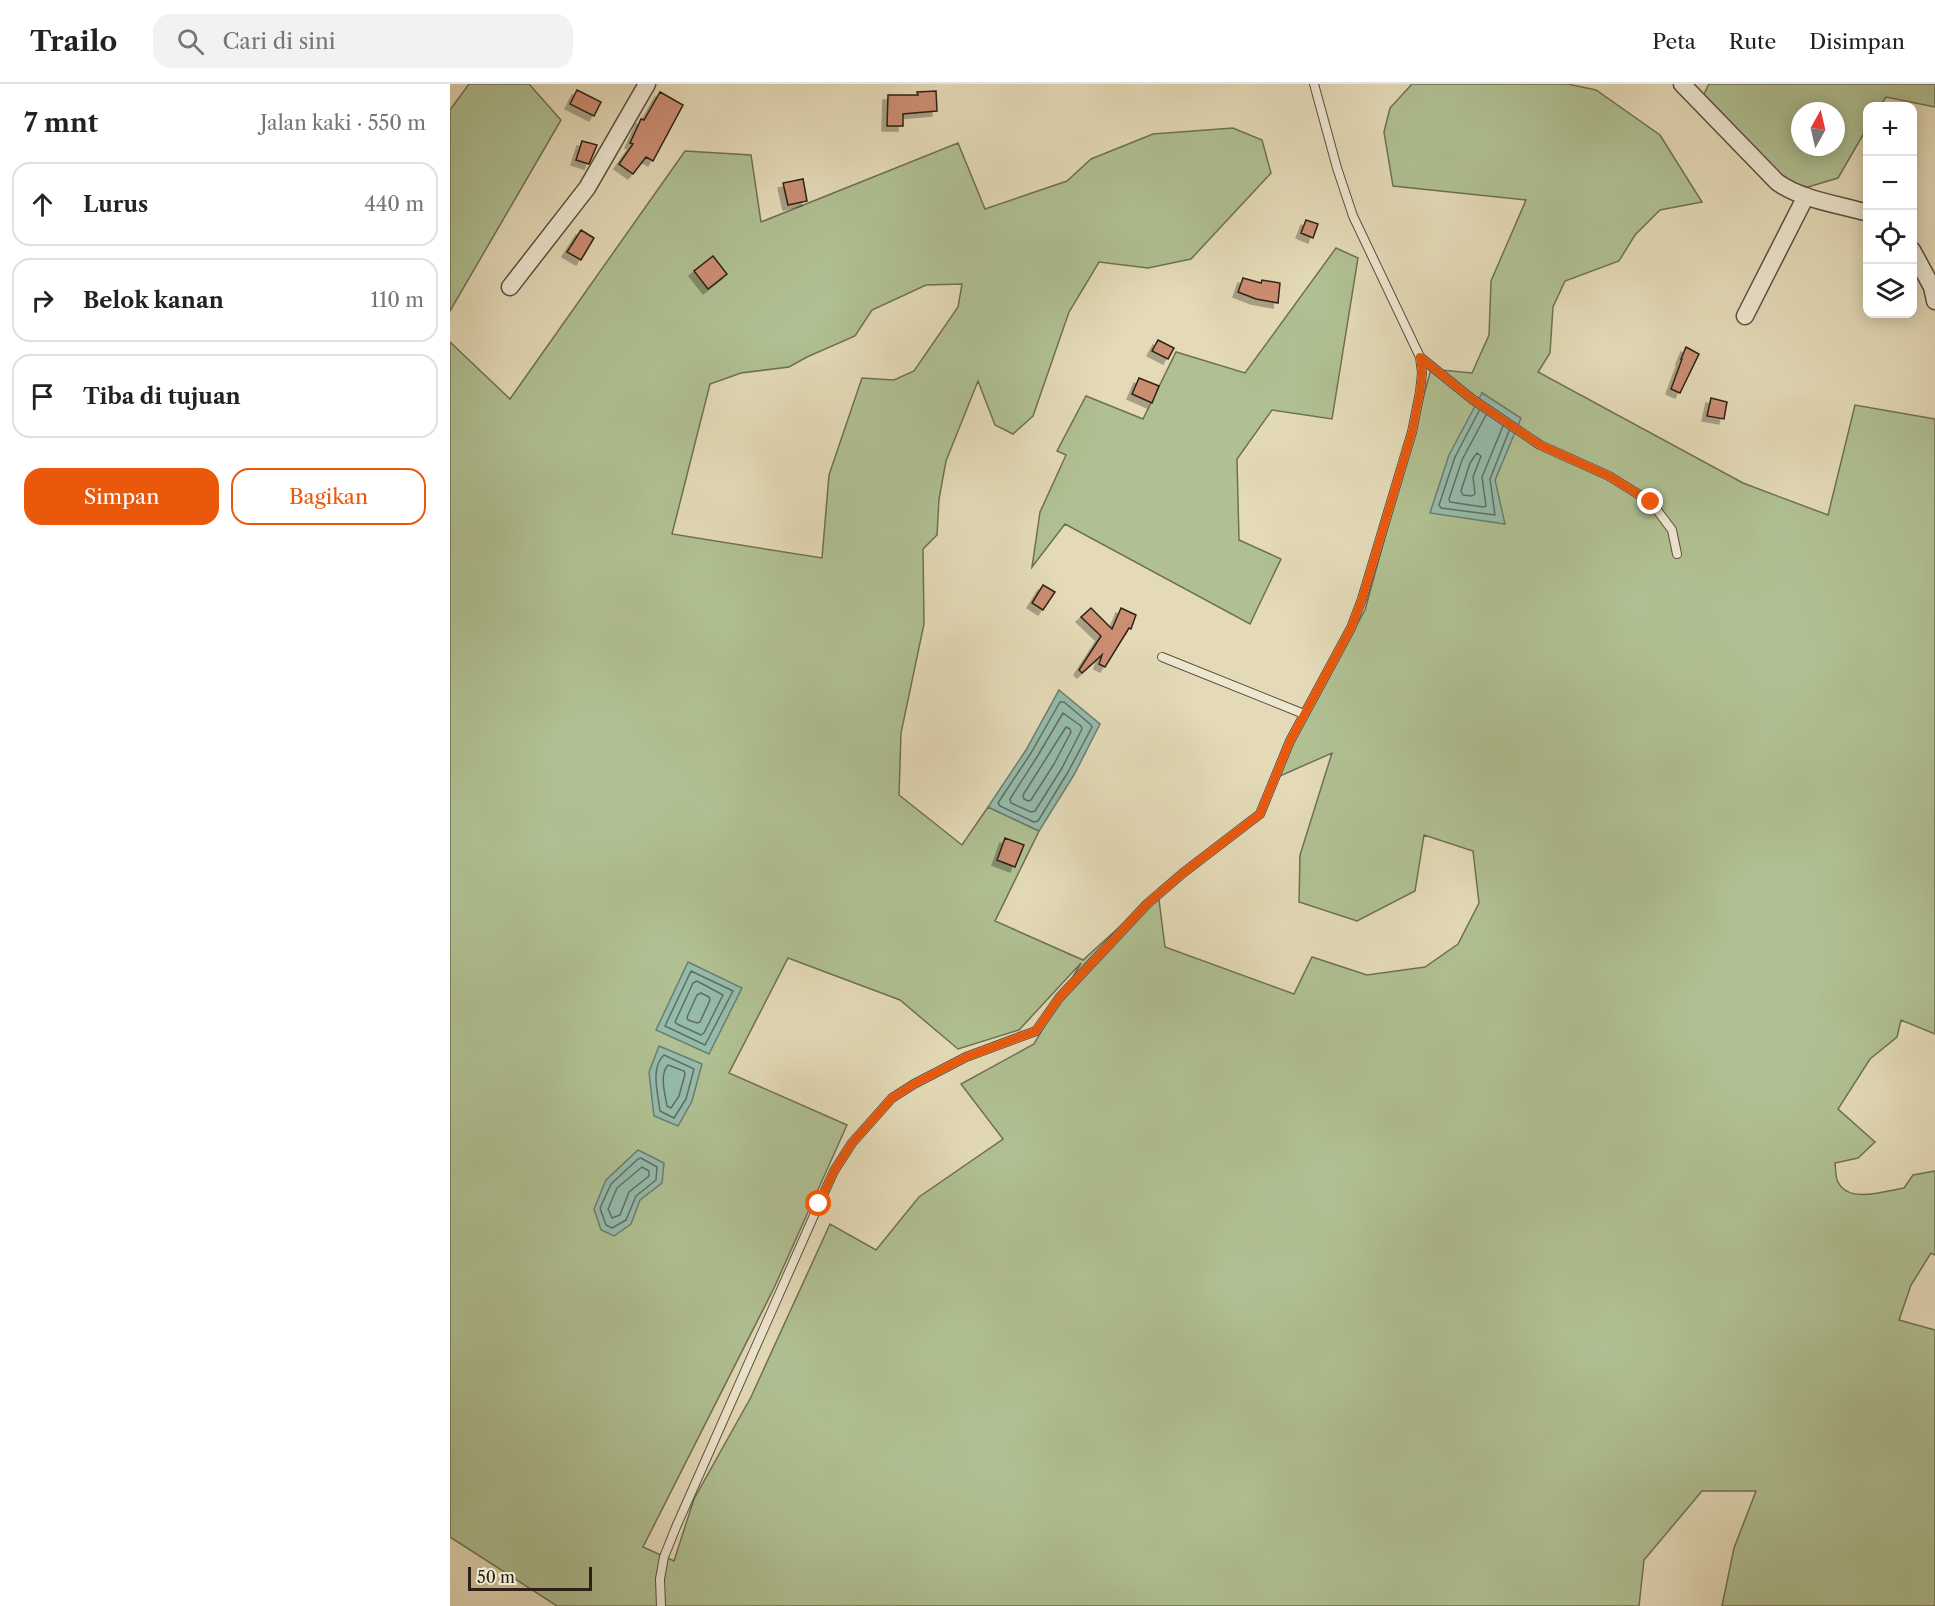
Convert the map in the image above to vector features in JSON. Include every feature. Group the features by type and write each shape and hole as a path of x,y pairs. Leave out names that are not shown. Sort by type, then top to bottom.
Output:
{"street":[{"path":"510,287 587,188 647,84"},
{"path":"1682,84 1786,189 1863,212"},
{"path":"1745,316 1806,196"},
{"path":"1917,259 1932,287 1935,301"}],"lane":[{"path":"661,1606 660,1579 664,1557 676,1527 834,1171 852,1143 892,1098 914,1084 966,1057 1036,1031 1059,998 1147,904 1183,873 1260,814 1290,741 1351,628 1362,599 1412,432 1422,373 1420,357 1353,216 1314,84"},
{"path":"1420,357 1472,399 1540,445 1609,476 1651,502 1672,530 1677,554"},
{"path":"1162,657 1304,714"}],"shaded area":[{"path":"469,84 529,84 561,120 450,311 450,110"},
{"path":"1412,84 1568,84 1596,90 1660,135 1702,202 1660,210 1635,235 1619,261 1565,281 1553,307 1550,353 1538,372 1743,483 1828,515 1855,405 1935,419 1935,1034 1901,1020 1897,1037 1870,1059 1838,1109 1875,1142 1858,1158 1835,1163 1838,1182 1843,1189 1859,1194 1904,1188 1913,1175 1935,1171 1935,1255 1931,1253 1911,1285 1899,1320 1935,1330 1935,1606 1722,1606 1734,1548 1756,1491 1702,1491 1644,1560 1639,1606 557,1606 450,1537 450,342 510,399 685,151 751,155 761,222 958,143 985,209 1067,181 1091,159 1153,134 1233,128 1262,140 1271,173 1191,259 1148,268 1099,262 1069,312 1033,416 1013,434 995,425 978,381 946,461 939,499 937,535 923,549 924,624 901,733 899,795 962,845 988,807 1039,831 995,921 1083,960 1158,892 1165,947 1294,994 1312,957 1367,975 1425,967 1458,944 1479,903 1473,851 1424,835 1415,891 1357,921 1299,902 1300,855 1332,753 1271,780 1365,610 1431,369 1472,373 1489,335 1491,281 1526,200 1393,186 1384,132 1390,108","holes":["962,284 958,307 914,371 894,380 862,378 829,475 822,558 672,534 710,384 741,373 789,367 855,336 872,310 926,285","1482,393 1520,418 1495,480","788,958 900,1000 958,1049 1019,1030 1081,963 1034,1044 961,1084 1003,1139 919,1197 876,1250 830,1224 751,1397 694,1499 674,1561 643,1547 774,1288 847,1125 729,1073"]},
{"path":"1709,84 1935,84 1935,107 1886,97 1883,102 1863,102 1863,135 1838,178 1808,187 1784,183 1699,104"},
{"path":"1336,248 1358,258 1332,419 1272,410 1237,459 1239,540 1281,559 1250,624 1065,524 1032,567 1040,512 1066,455 1057,451 1086,396 1143,419 1176,352 1245,373"}],"water":[{"path":"1482,393 1521,418 1495,480 1505,524 1430,513 1449,455"},
{"path":"1059,690 1100,724 1074,775 1039,831 988,807 1026,750"},
{"path":"688,962 742,988 709,1054 656,1030"},
{"path":"659,1046 702,1064 692,1101 678,1126 654,1116 649,1072"},
{"path":"638,1150 664,1163 662,1183 640,1200 631,1224 614,1236 601,1230 594,1209 606,1180"}],"building":[{"path":"577,90 601,102 594,116 570,104"},
{"path":"936,91 937,111 903,114 903,126 887,126 888,95 918,95 917,92"},
{"path":"660,92 683,105 653,161 646,157 633,174 619,164 633,144 630,143 641,119 644,120"},
{"path":"582,141 597,145 589,164 576,160"},
{"path":"803,179 807,201 788,205 783,183"},
{"path":"1306,220 1318,224 1313,238 1301,233"},
{"path":"581,230 594,238 581,260 567,252"},
{"path":"713,256 727,274 708,289 694,271"},
{"path":"1243,278 1261,283 1262,280 1280,283 1278,303 1256,299 1238,292"},
{"path":"1158,340 1174,348 1168,359 1152,351"},
{"path":"1686,347 1699,354 1680,393 1671,389"},
{"path":"1139,378 1159,386 1152,403 1132,394"},
{"path":"1711,398 1727,402 1724,419 1707,416"},
{"path":"1043,585 1055,592 1043,610 1032,603"},
{"path":"1091,608 1112,629 1121,608 1136,615 1131,629 1129,628 1105,667 1099,664 1102,655 1082,673 1079,670 1101,636 1081,617"},
{"path":"1005,838 1024,845 1015,867 997,860"}],"route":[{"path":"819,1204 834,1171 852,1143 892,1098 966,1057 1036,1031 1059,998 1147,904 1183,873 1260,814 1290,741 1351,628 1362,599 1412,432 1420,392 1422,373 1420,357 1472,399 1540,445 1609,476 1651,502"}]}
